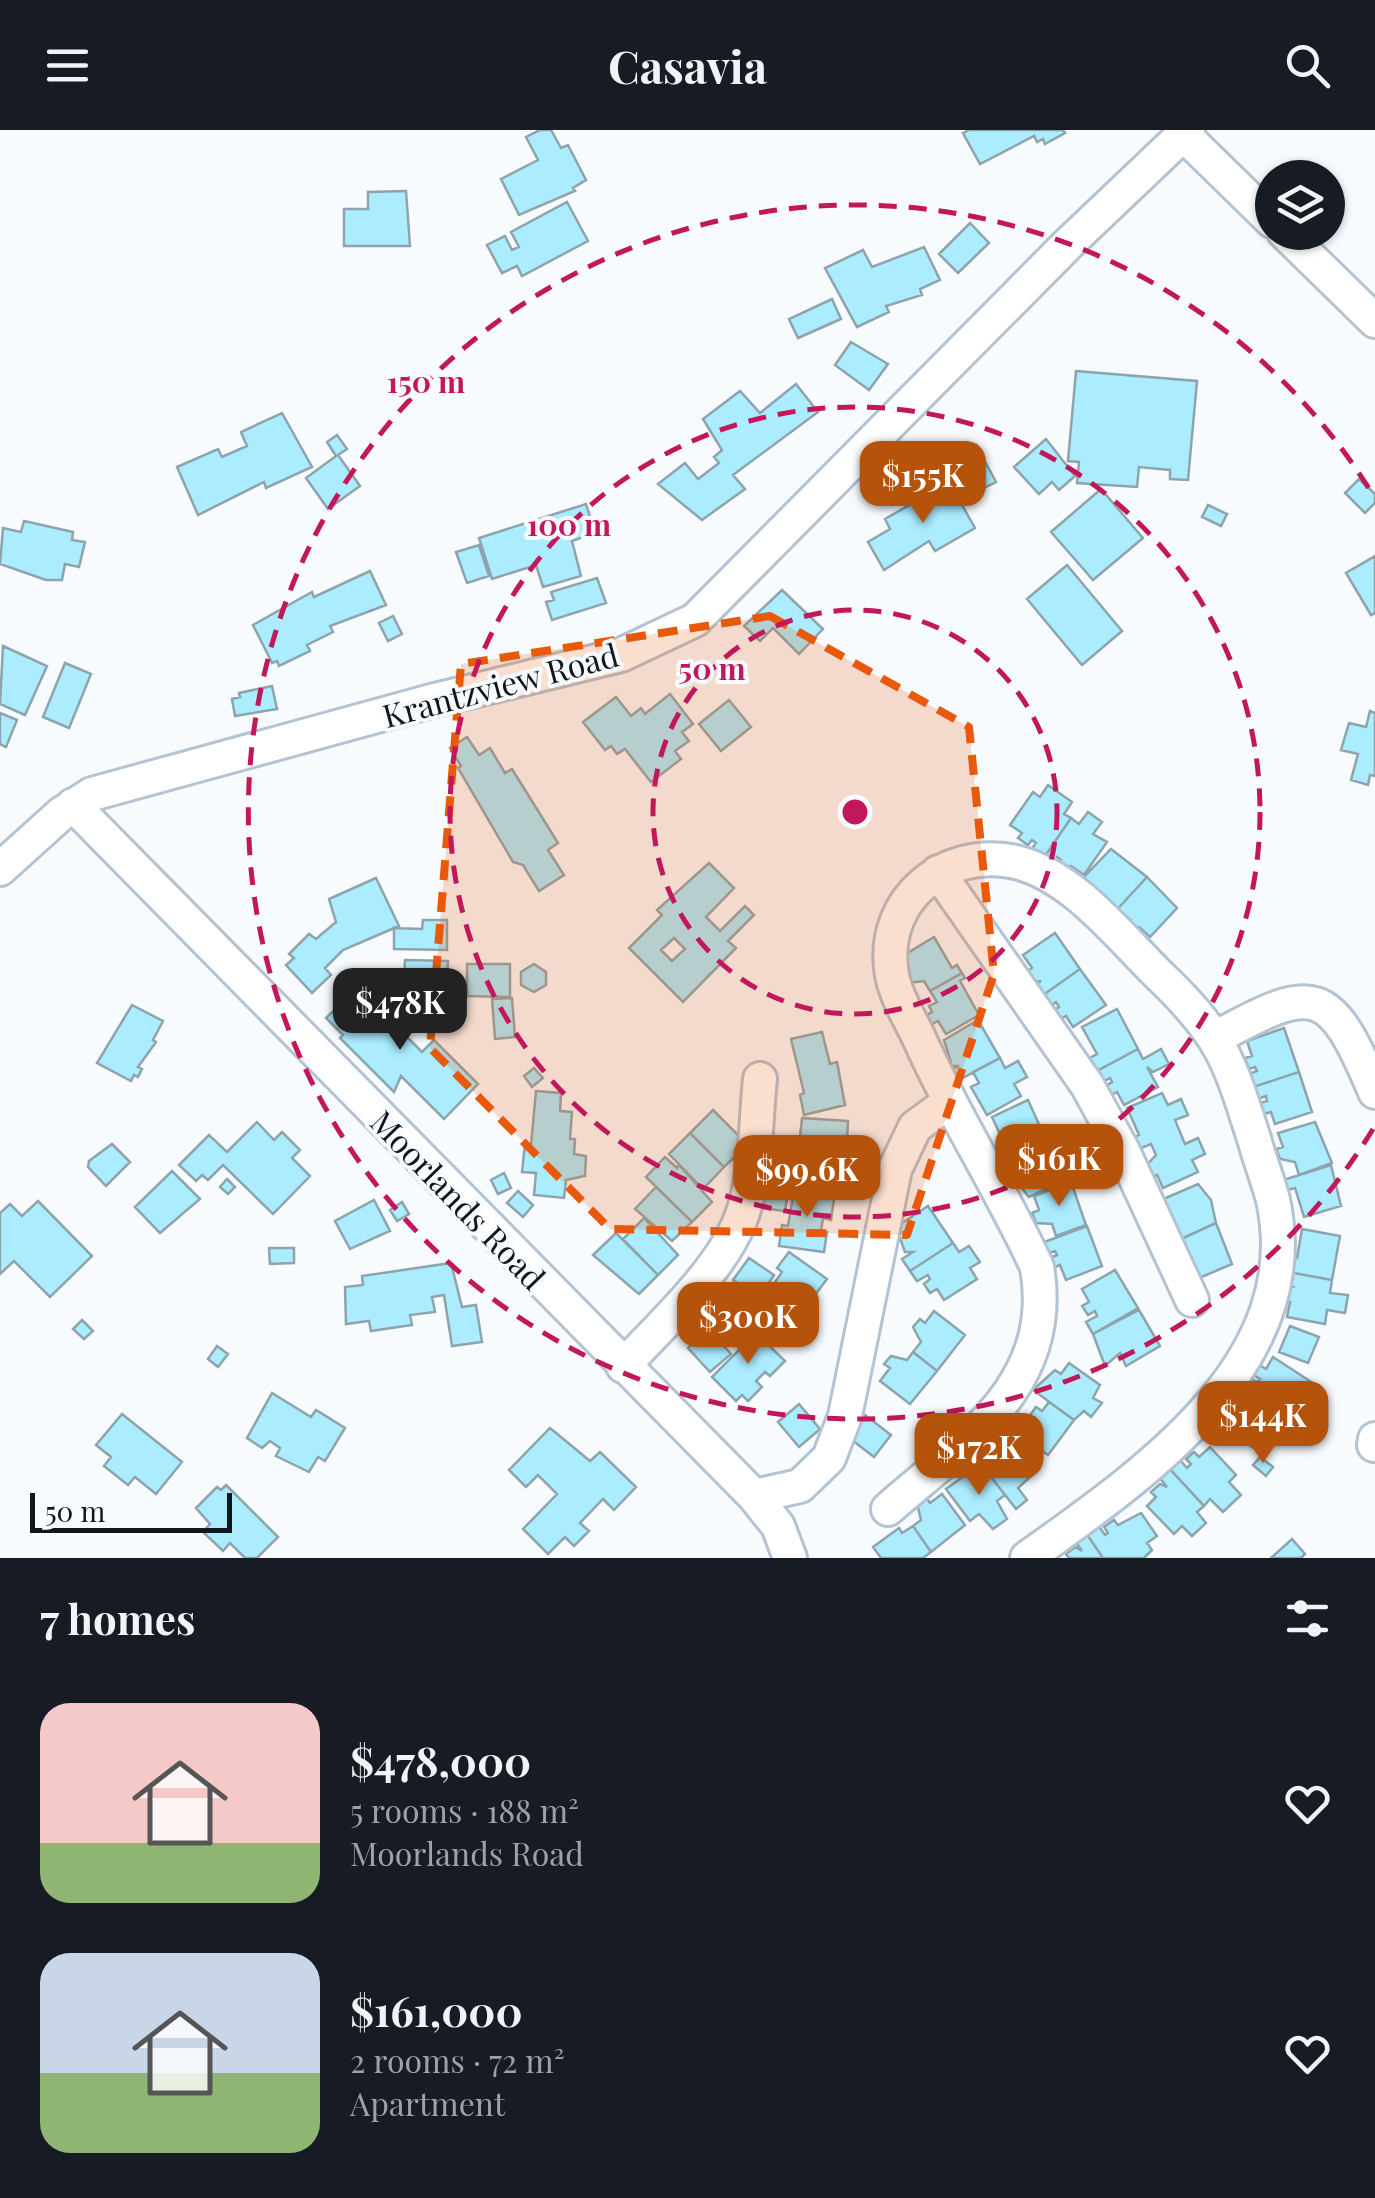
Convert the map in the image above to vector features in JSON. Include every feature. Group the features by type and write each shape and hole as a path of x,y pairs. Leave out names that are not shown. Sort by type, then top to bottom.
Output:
{"street":[{"path":"1186,132 1255,203"},
{"name":"Krantzview Road","path":"0,868 73,805 92,794 383,714 621,655 695,620 1067,246 1186,132"},
{"path":"1302,250 1375,321"},
{"name":"Moorlands Road","path":"73,805 754,1496 778,1526 790,1558"},
{"path":"888,1509 996,1411 1022,1375 1037,1331 1042,1296 1037,1266 948,1103 891,970 898,914 910,893 938,872 988,858 1016,862 1046,875 1080,899 1194,1008 1217,1037 1231,1066 1273,1202 1272,1288 1260,1330 1214,1401 1138,1478 1028,1558"},
{"path":"938,872 1087,1086 1123,1151 1192,1300"},
{"path":"1217,1037 1283,1002 1302,999 1316,1003 1335,1018 1360,1055 1375,1092"},
{"path":"623,1366 723,1251 740,1223 749,1186 760,1079"},
{"path":"754,1496 800,1486 829,1458 848,1399 895,1169 914,1127 948,1103"}],"highlighted area":[{"path":"770,616 969,727 994,974 907,1235 610,1229 430,1048 461,664"}],"building":[{"path":"551,130 561,148 568,145 586,180 573,188 575,191 519,215 501,179 538,160 526,137"},
{"path":"963,133 1065,133 1045,144 1043,139 1037,142 1034,136 980,164"},
{"path":"406,191 410,246 344,246 344,209 368,209 368,192"},
{"path":"567,202 588,241 522,276 517,266 502,273 487,245 505,236 512,250 519,247 511,232"},
{"path":"970,223 989,243 958,273 939,254"},
{"path":"924,247 940,280 920,289 922,295 886,306 889,312 857,327 825,268 863,250 872,267"},
{"path":"832,299 841,319 798,338 789,319"},
{"path":"851,342 888,364 869,390 835,365"},
{"path":"1076,371 1197,381 1188,480 1170,479 1170,470 1139,467 1137,487 1077,483 1079,462 1068,461"},
{"path":"796,384 818,412 733,475 745,489 702,520 658,484 685,463 698,479 719,463 714,457 722,450 703,419 740,391 760,413"},
{"path":"282,413 312,467 266,488 264,482 198,515 177,467 218,449 222,457 247,446 241,432"},
{"path":"337,435 347,449 338,455 360,486 328,509 306,478 336,456 327,442"},
{"path":"1046,439 1075,476 1059,490 1052,482 1039,494 1014,467"},
{"path":"976,445 996,482 974,493 954,456"},
{"path":"1359,479 1375,494 1375,503 1365,513 1345,493"},
{"path":"949,482 975,528 935,551 929,541 884,570 868,542 890,529 885,519"},
{"path":"1101,489 1143,538 1093,580 1051,532"},
{"path":"586,504 595,533 572,541 581,576 543,587 536,565 492,579 479,538"},
{"path":"1208,505 1227,514 1221,526 1202,517"},
{"path":"24,521 73,532 72,540 85,542 79,567 65,564 62,580 46,580 0,564 3,528 21,532"},
{"path":"479,545 489,576 467,583 456,552"},
{"path":"1375,556 1375,613 1371,615 1346,573"},
{"path":"1067,565 1122,631 1082,665 1027,599"},
{"path":"370,571 386,605 330,626 333,632 307,645 310,651 279,666 277,661 272,663 253,625 312,592 314,597"},
{"path":"597,578 606,603 552,620 546,602 554,600 551,592"},
{"path":"782,590 823,629 799,654 773,628 760,641 744,626"},
{"path":"393,616 402,634 388,641 379,623"},
{"path":"3,646 47,666 25,715 0,704"},
{"path":"65,663 91,674 69,728 43,717"},
{"path":"272,686 277,709 235,716 232,699 240,697 239,693"},
{"path":"670,694 693,724 682,732 689,741 675,751 681,759 651,782 625,749 617,754 611,746 605,750 583,722 616,697 631,716 641,708 645,714"},
{"path":"729,700 751,727 721,751 699,724"},
{"path":"1370,711 1375,713 1375,776 1370,775 1368,785 1351,780 1358,754 1341,750 1349,723 1366,727"},
{"path":"0,713 17,720 6,747 0,744"},
{"path":"467,737 479,755 490,748 505,773 512,769 558,843 548,850 564,875 539,891 523,865 513,862 458,768 461,766 450,748"},
{"path":"1048,785 1072,802 1064,814 1071,818 1043,859 1031,850 1036,843 1032,840 1028,845 1018,838 1022,833 1010,825 1033,792 1040,797"},
{"path":"1088,812 1102,822 1093,834 1107,842 1084,875 1071,866 1066,872 1057,866 1061,860 1057,857 1051,865 1043,859 1071,818 1079,824"},
{"path":"1111,849 1147,877 1112,915 1101,905 1107,898 1104,895 1100,900 1084,877"},
{"path":"709,863 734,888 706,917 720,931 745,906 754,915 728,941 736,948 683,1002 629,948 662,915 657,910","holes":["674,938 685,949 672,961 661,950"]},
{"path":"1147,877 1177,908 1150,937 1139,927 1134,932 1127,925 1131,920 1127,917 1121,924 1112,915"},
{"path":"376,878 399,926 343,950 325,968 331,975 312,993 286,965 294,958 289,954 309,934 316,939 336,922 329,899"},
{"path":"423,920 447,920 447,950 394,949 394,928 422,929"},
{"path":"1055,933 1080,969 1039,998 1032,987 1041,981 1033,982 1026,972 1032,968 1023,955"},
{"path":"934,937 952,968 957,965 962,973 930,991 924,981 908,983 902,973 909,969 901,957"},
{"path":"405,960 448,961 447,980 404,978"},
{"path":"467,964 510,964 510,997 467,996"},
{"path":"534,964 546,972 546,985 534,992 521,985 521,972"},
{"path":"1080,969 1106,1005 1073,1027 1066,1016 1059,1020 1053,1011 1059,1007 1056,1002 1047,1009 1039,998"},
{"path":"962,973 965,978 960,981 979,1015 946,1034 938,1021 932,1024 927,1015 932,1012 929,1006 937,1002 930,991"},
{"path":"357,988 375,1005 384,996 402,1014 393,1023 422,1052 434,1040 478,1084 444,1119 401,1076 394,1092 340,1038 343,1035 326,1018"},
{"path":"512,998 515,1037 495,1039 492,999"},
{"path":"132,1005 163,1021 153,1040 156,1042 138,1067 142,1069 138,1077 134,1075 131,1081 97,1063"},
{"path":"1117,1009 1138,1049 1093,1073 1086,1060 1097,1054 1082,1027"},
{"path":"978,1020 1000,1058 957,1081 951,1070 959,1066 952,1066 944,1040"},
{"path":"1284,1028 1299,1072 1250,1088 1246,1075 1257,1071 1255,1067 1249,1069 1245,1058 1252,1056 1247,1041"},
{"path":"822,1032 830,1064 837,1062 845,1105 804,1115 800,1095 804,1093 791,1039"},
{"path":"1138,1049 1143,1059 1161,1049 1169,1064 1153,1072 1147,1067 1158,1087 1124,1105 1117,1092 1111,1095 1106,1086 1112,1082 1110,1078 1099,1084 1093,1073"},
{"path":"1000,1058 1005,1068 1018,1061 1027,1077 1014,1084 1021,1096 987,1115 971,1087 979,1083 973,1072"},
{"path":"534,1068 543,1078 532,1087 524,1076"},
{"path":"1299,1072 1312,1112 1275,1124 1271,1112 1264,1114 1260,1103 1267,1101 1266,1096 1255,1100 1250,1088"},
{"path":"536,1091 561,1093 560,1111 572,1112 570,1139 575,1139 574,1154 586,1156 585,1176 566,1180 564,1198 534,1195 536,1173 522,1172 525,1144 531,1145"},
{"path":"1162,1093 1168,1105 1181,1099 1188,1115 1175,1120 1185,1144 1198,1138 1205,1154 1192,1160 1198,1172 1163,1188 1157,1175 1150,1178 1145,1167 1156,1155 1151,1144 1134,1151 1129,1140 1139,1135 1127,1108"},
{"path":"1028,1100 1046,1140 1017,1154 1011,1141 1005,1145 992,1117"},
{"path":"713,1110 741,1138 737,1141 744,1148 724,1167 690,1133"},
{"path":"802,1118 848,1121 845,1175 836,1174 835,1181 803,1179 806,1137 800,1137"},
{"path":"257,1122 274,1140 282,1132 300,1150 292,1158 310,1176 273,1214 223,1165 208,1180 202,1175 196,1181 179,1165 209,1135 227,1152"},
{"path":"1315,1122 1332,1163 1299,1175 1295,1162 1280,1159 1276,1149 1283,1147 1278,1133"},
{"path":"690,1133 724,1167 703,1189 669,1154"},
{"path":"1047,1141 1052,1150 1065,1144 1073,1161 1059,1167 1065,1180 1029,1197 1001,1163"},
{"path":"112,1144 130,1162 106,1186 88,1167 89,1161"},
{"path":"769,1146 800,1149 798,1176 767,1173"},
{"path":"665,1157 677,1168 679,1165 712,1202 692,1222 646,1177"},
{"path":"1331,1165 1341,1206 1304,1217 1295,1188 1283,1191 1280,1181"},
{"path":"172,1171 200,1199 160,1233 135,1207"},
{"path":"504,1173 511,1188 498,1194 491,1180"},
{"path":"227,1179 235,1187 228,1194 220,1187"},
{"path":"759,1180 789,1185 785,1211 755,1207"},
{"path":"1071,1182 1086,1225 1056,1236 1052,1224 1036,1223 1032,1213 1039,1210 1034,1196"},
{"path":"1198,1184 1211,1200 1216,1223 1170,1244 1161,1200"},
{"path":"795,1185 827,1190 826,1198 834,1199 831,1220 823,1218 821,1231 827,1232 824,1252 779,1246 782,1225 788,1226"},
{"path":"656,1187 692,1222 672,1241 635,1209"},
{"path":"518,1191 533,1205 523,1217 507,1203"},
{"path":"374,1200 390,1231 350,1249 335,1221"},
{"path":"38,1201 92,1256 50,1297 14,1261 0,1274 0,1213 10,1204 22,1216"},
{"path":"402,1202 409,1214 397,1221 390,1210"},
{"path":"928,1206 953,1243 910,1271 902,1259 913,1252 905,1252 896,1227"},
{"path":"644,1218 678,1255 658,1275 623,1239"},
{"path":"1216,1223 1232,1264 1197,1279 1170,1244"},
{"path":"1087,1226 1102,1266 1066,1280 1060,1265 1053,1268 1050,1258 1057,1255 1055,1251 1044,1255 1039,1244"},
{"path":"1302,1229 1340,1236 1332,1280 1283,1271 1285,1256 1297,1258"},
{"path":"616,1233 658,1275 639,1294 593,1255"},
{"path":"953,1243 959,1252 969,1246 980,1262 970,1268 977,1279 944,1300 937,1289 930,1293 924,1284 930,1279 928,1275 917,1281 910,1271"},
{"path":"269,1248 294,1248 294,1263 270,1264"},
{"path":"789,1252 827,1279 815,1295 810,1291 802,1302 809,1307 798,1324 794,1321 789,1327 759,1305 782,1272 777,1268"},
{"path":"749,1258 774,1275 759,1298 733,1280"},
{"path":"451,1263 462,1307 476,1305 482,1342 452,1346 444,1295 432,1297 435,1312 410,1315 412,1325 371,1331 369,1321 346,1324 345,1287 363,1285 362,1276"},
{"path":"1115,1270 1138,1308 1093,1334 1086,1322 1097,1316 1095,1311 1088,1315 1082,1306 1089,1302 1082,1289"},
{"path":"1283,1271 1332,1280 1330,1293 1348,1295 1345,1313 1327,1310 1325,1324 1287,1317 1290,1302 1284,1301 1285,1290 1292,1287 1280,1285"},
{"path":"1139,1310 1160,1346 1126,1366 1120,1353 1105,1366 1093,1334"},
{"path":"934,1311 965,1335 937,1371 913,1352 921,1342 913,1327 920,1319 925,1323"},
{"path":"82,1320 93,1331 84,1339 73,1329"},
{"path":"1290,1326 1319,1337 1308,1363 1279,1352"},
{"path":"751,1328 785,1361 770,1376 765,1372 756,1381 762,1387 748,1401 742,1395 736,1401 712,1377 741,1348 736,1344"},
{"path":"708,1329 731,1354 710,1372 688,1348"},
{"path":"217,1346 228,1354 218,1367 208,1359"},
{"path":"913,1352 937,1371 910,1404 880,1381 890,1368 884,1364 891,1356 907,1360"},
{"path":"1273,1357 1316,1385 1304,1403 1294,1397 1284,1414 1240,1386 1247,1376 1257,1382 1260,1379 1252,1374 1258,1364 1266,1369"},
{"path":"1069,1363 1100,1385 1093,1398 1102,1403 1091,1417 1084,1411 1074,1420 1033,1390 1055,1370 1061,1374"},
{"path":"1240,1386 1284,1414 1259,1451 1227,1431 1235,1419 1226,1413 1232,1404 1240,1410 1244,1405 1233,1398"},
{"path":"272,1393 311,1417 316,1410 345,1428 325,1461 318,1457 309,1472 276,1456 280,1448 270,1441 262,1448 247,1438"},
{"path":"1049,1402 1074,1420 1048,1455 1017,1433 1036,1407 1042,1411"},
{"path":"799,1404 820,1429 799,1447 778,1422"},
{"path":"122,1414 182,1462 156,1494 135,1477 128,1485 104,1466 111,1457 96,1445"},
{"path":"865,1415 891,1435 874,1457 848,1437"},
{"path":"550,1428 590,1461 600,1452 636,1487 614,1510 603,1499 580,1523 589,1531 574,1546 565,1537 548,1554 523,1529 557,1494 538,1475 526,1487 509,1470"},
{"path":"1015,1437 1039,1469 1018,1488 1027,1500 1016,1509 974,1455 985,1447 991,1456 995,1452 991,1447 999,1441 1003,1446"},
{"path":"1210,1447 1236,1475 1229,1482 1241,1495 1223,1512 1210,1499 1204,1506 1169,1468 1179,1459 1187,1468 1191,1464 1186,1459 1194,1452 1199,1457"},
{"path":"1260,1457 1273,1467 1266,1476 1253,1465"},
{"path":"1169,1468 1204,1506 1197,1512 1206,1523 1192,1536 1182,1526 1174,1534 1147,1506 1156,1497 1151,1492 1160,1484 1167,1487 1159,1477"},
{"path":"985,1469 1005,1495 997,1501 1007,1519 993,1529 979,1514 970,1521 946,1489 971,1471 975,1476"},
{"path":"226,1485 278,1537 257,1558 245,1558 230,1543 223,1551 203,1532 210,1524 196,1508 217,1487 221,1490"},
{"path":"942,1494 965,1525 931,1552 913,1526 921,1520 917,1503 926,1497 930,1503"},
{"path":"1141,1513 1157,1536 1147,1543 1152,1550 1144,1558 1103,1558 1086,1533 1098,1525 1105,1535 1108,1533 1104,1527 1114,1520 1118,1525"},
{"path":"913,1526 931,1552 923,1558 881,1558 873,1547 899,1528 902,1533"},
{"path":"1086,1533 1103,1558 1069,1558 1066,1554 1075,1547 1082,1551 1075,1541"},
{"path":"1292,1539 1305,1554 1301,1558 1271,1558"}]}
